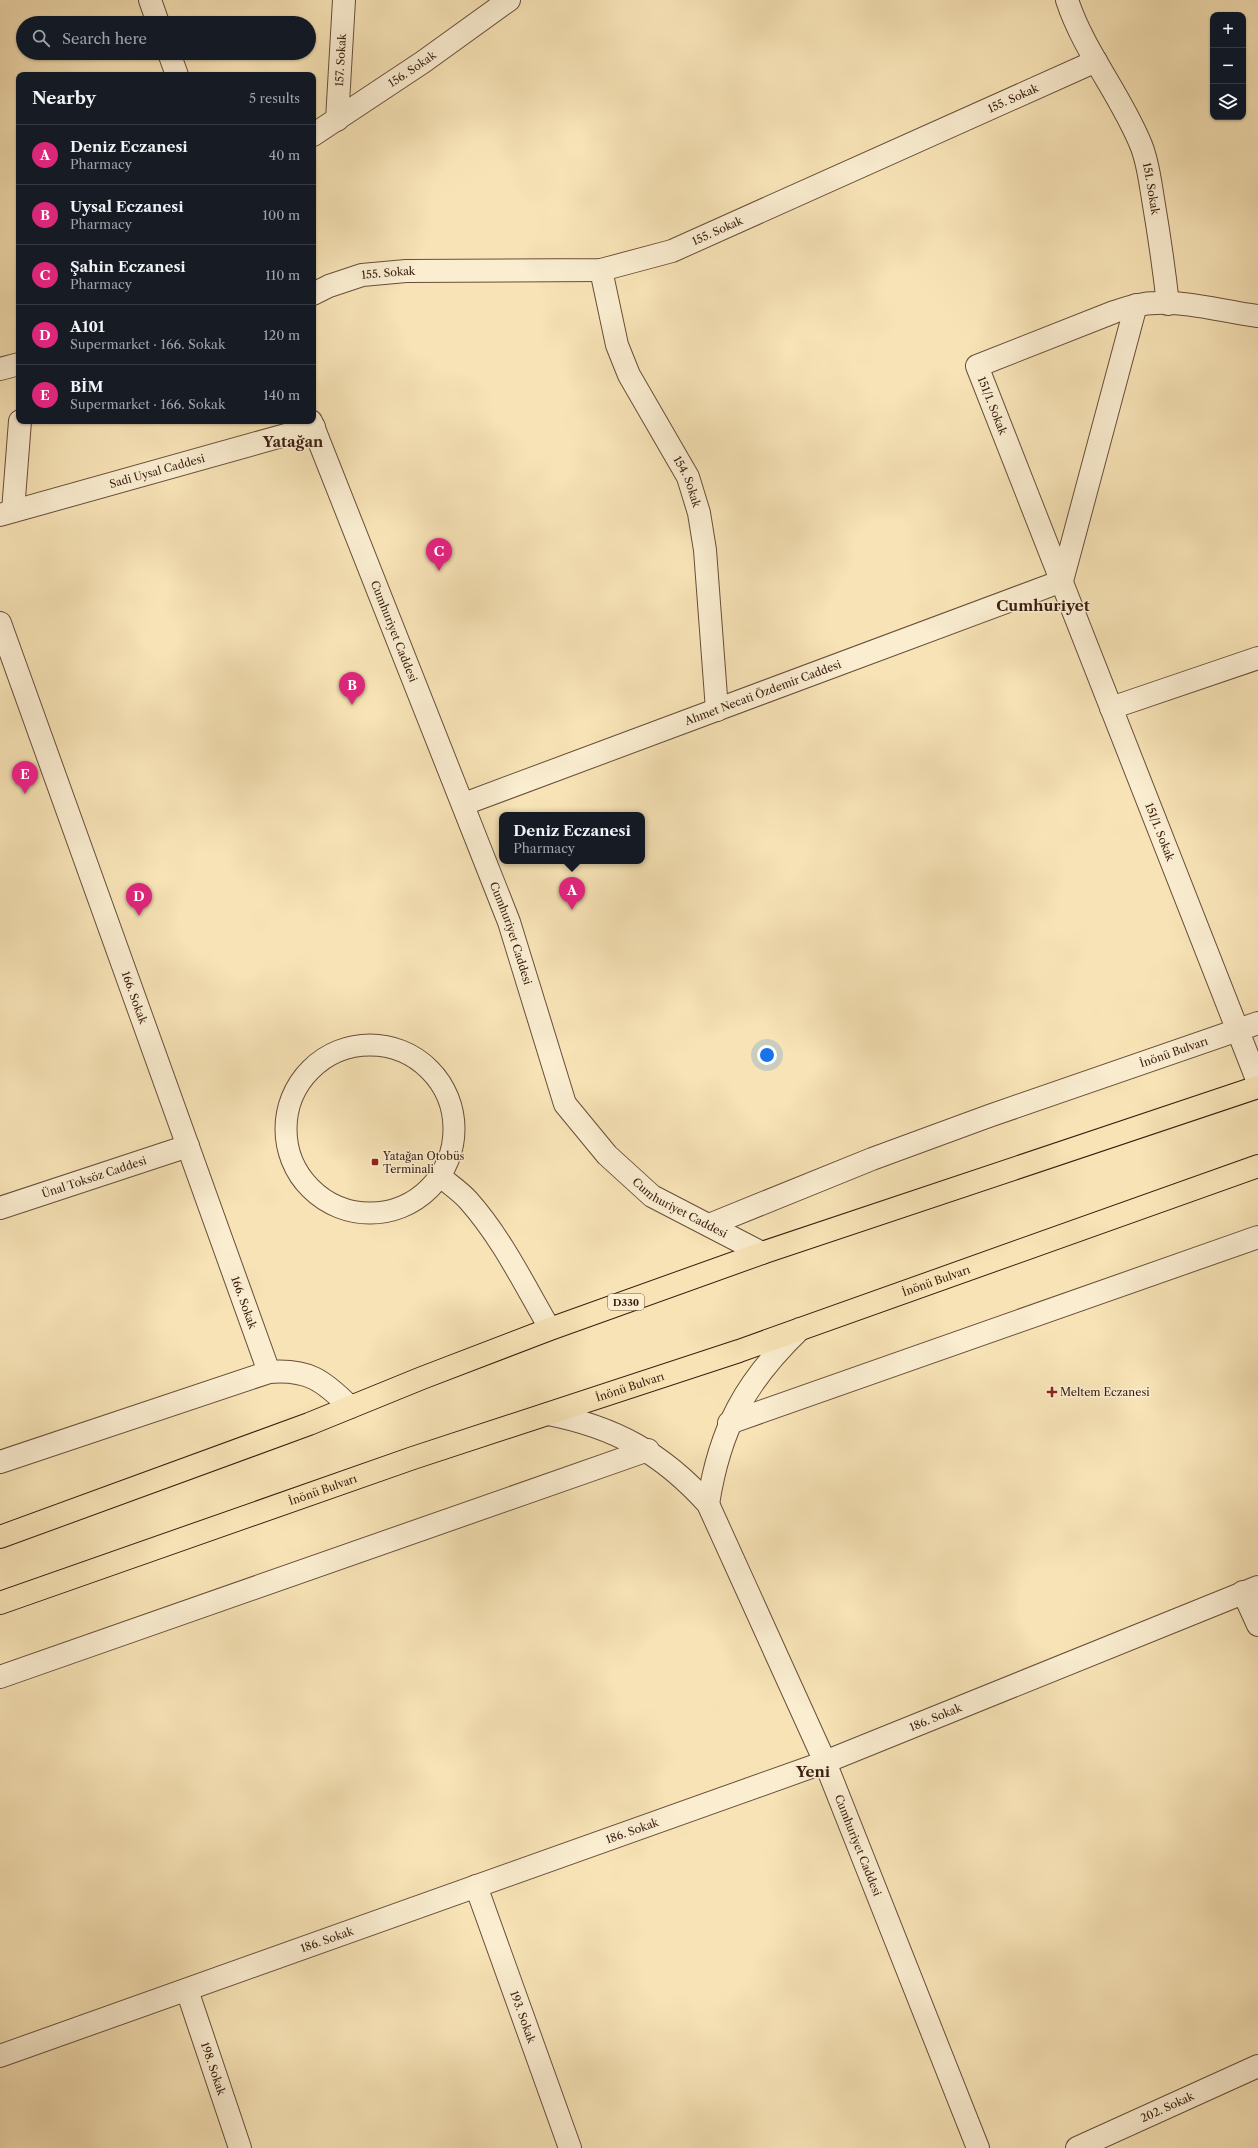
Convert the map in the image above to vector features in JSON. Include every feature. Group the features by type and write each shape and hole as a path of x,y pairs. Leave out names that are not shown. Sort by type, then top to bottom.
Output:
{"highway":[{"name":"D330","path":"0,1537 176,1474 550,1329 762,1253 1258,1087"},
{"name":"İnönü Bulvarı","path":"0,1603 413,1458 800,1329 1258,1166"}],"street":[{"path":"150,0 156,16"},
{"name":"157. Sokak","path":"336,120 344,0"},
{"name":"156. Sokak","path":"316,133 423,62 509,0"},
{"name":"151. Sokak","path":"1067,0 1071,13 1096,61 1126,110 1142,147 1158,229 1168,304"},
{"path":"172,60 176,72"},
{"name":"155. Sokak","path":"316,292 329,286 362,275 406,271 601,270 631,264 672,251 1096,61"},
{"name":"154. Sokak","path":"601,270 617,345 628,375 688,477 699,513 705,550 717,710"},
{"name":"151/1. Sokak","path":"1168,304 1158,302 1136,305 1114,312 977,366 1258,1082"},
{"path":"1168,304 1258,316"},
{"path":"1062,581 1136,305"},
{"path":"0,369 16,365"},
{"path":"7,513 20,424"},
{"name":"Sadi Uysal Caddesi","path":"7,513 313,424"},
{"name":"Cumhuriyet Caddesi","path":"313,424 464,804 509,922 565,1104 607,1154 652,1196 762,1253"},
{"name":"Ahmet Necati Özdemir Caddesi","path":"464,804 1062,581"},
{"name":"166. Sokak","path":"0,623 6,659 188,1146 269,1372"},
{"path":"1111,708 1258,658"},
{"name":"İnönü Bulvarı","path":"709,1225 872,1159 989,1116 1258,1023"},
{"name":"Ünal Toksöz Caddesi","path":"0,1208 188,1146"},
{"path":"729,1423 1258,1237"},
{"path":"708,1504 713,1472 729,1423 752,1382 774,1354 800,1329"},
{"path":"0,1462 269,1372 300,1372 313,1377 338,1394 350,1407"},
{"name":"Cumhuriyet Caddesi","path":"548,1414 574,1419 600,1427 648,1450 690,1484 708,1504 825,1762 978,2148"},
{"path":"0,1677 648,1450"},
{"path":"1251,1589 1258,1625"},
{"name":"186. Sokak","path":"0,2056 825,1762 1251,1589"},
{"name":"193. Sokak","path":"476,1886 570,2148"},
{"name":"198. Sokak","path":"187,1990 240,2148"},
{"name":"202. Sokak","path":"1077,2148 1258,2066"}],"lane":[{"path":"356,1045 384,1045 410,1055 432,1072 448,1095 454,1123 452,1150 440,1176 421,1196 396,1209 369,1214 342,1209 318,1195 299,1175 287,1150 285,1122 292,1095 307,1072 329,1055 356,1045"},
{"path":"440,1176 467,1200 480,1216 503,1249 550,1329"}],"place":[{"name":"Şahin Eczanesi","path":"439,571"},
{"name":"Uysal Eczanesi","path":"352,705"},
{"name":"BİM","path":"25,794"},
{"name":"Deniz Eczanesi","path":"572,910"},
{"name":"A101","path":"139,916"},
{"name":"Yatağan Otobüs Terminali","path":"375,1162"},
{"name":"Meltem Eczanesi","path":"1052,1392"}],"district":[{"name":"Yatağan","path":"293,441"},
{"name":"Cumhuriyet","path":"1043,605"},
{"name":"Yeni","path":"813,1771"}]}
